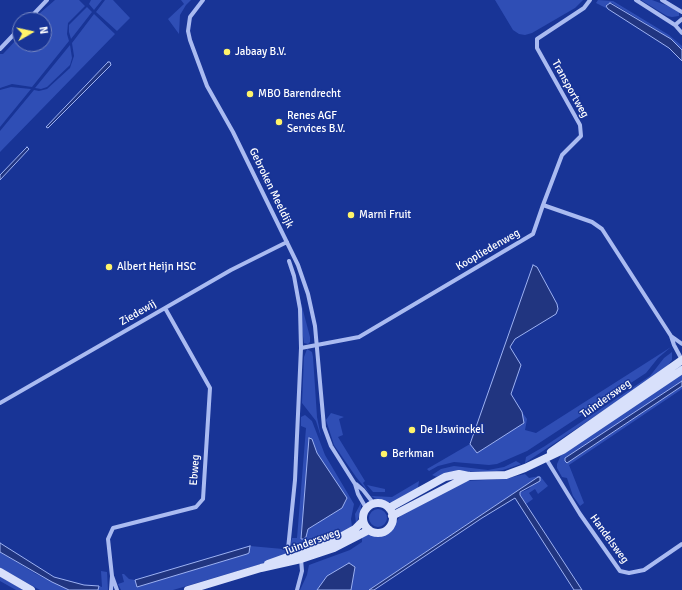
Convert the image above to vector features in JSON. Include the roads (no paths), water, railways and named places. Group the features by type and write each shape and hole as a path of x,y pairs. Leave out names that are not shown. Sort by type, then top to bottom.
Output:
{"main road":[{"name":"Tuindersweg","path":"390,512 469,476 506,475 525,468 544,457 682,360"},
{"name":"Tuindersweg","path":"544,457 563,450 682,370"},
{"path":"374,504 384,505 390,512 390,526 383,532 378,533 369,530 363,522 363,514 366,508 374,504"},
{"name":"Tuindersweg","path":"300,555 335,540 355,529 363,522"},
{"name":"Tuindersweg","path":"188,590 300,555 341,545 369,530"},
{"path":"0,572 31,590"}],"street":[{"path":"36,12 47,0"},
{"name":"Gebroken Meeldijk","path":"203,0 193,11 188,24 188,31 193,46 207,86 233,132 298,265 308,294 317,344 324,427 331,446 356,484 364,490 374,504"},
{"name":"Transportweg","path":"543,205 562,155 581,136 580,125 537,48 537,39 584,8 590,0"},
{"path":"636,0 675,25 682,33"},
{"path":"662,0 682,12"},
{"path":"675,25 682,19"},
{"path":"0,49 12,36"},
{"path":"543,205 592,222 602,229 671,336 682,360"},
{"name":"Koopliedenweg","path":"317,344 359,337 533,234 543,205"},
{"name":"Ziedewij","path":"0,403 230,270 287,242"},
{"path":"288,550 295,480 301,348 300,309 294,276 289,262"},
{"name":"Ebweg","path":"111,590 112,576 108,539 113,528 196,507 203,499 210,388 166,308"},
{"path":"671,336 682,344"},
{"path":"301,348 317,344"},
{"name":"Handelsweg","path":"544,457 580,514 620,571 629,574 644,570 682,544"},
{"name":"Gebroken Meeldijk","path":"356,484 358,494 366,508"},
{"path":"297,590 302,571 300,555"},
{"name":"Ebweg","path":"112,576 117,590"}],"place":[{"name":"Jabaay B.V.","path":"227,52"},
{"name":"MBO Barendrecht","path":"250,94"},
{"name":"Renes AGF Services B.V.","path":"279,122"},
{"name":"Marni Fruit","path":"351,215"},
{"name":"Albert Heijn HSC","path":"109,267"},
{"name":"De IJswinckel","path":"412,430"},
{"name":"Berkman","path":"384,454"}]}
